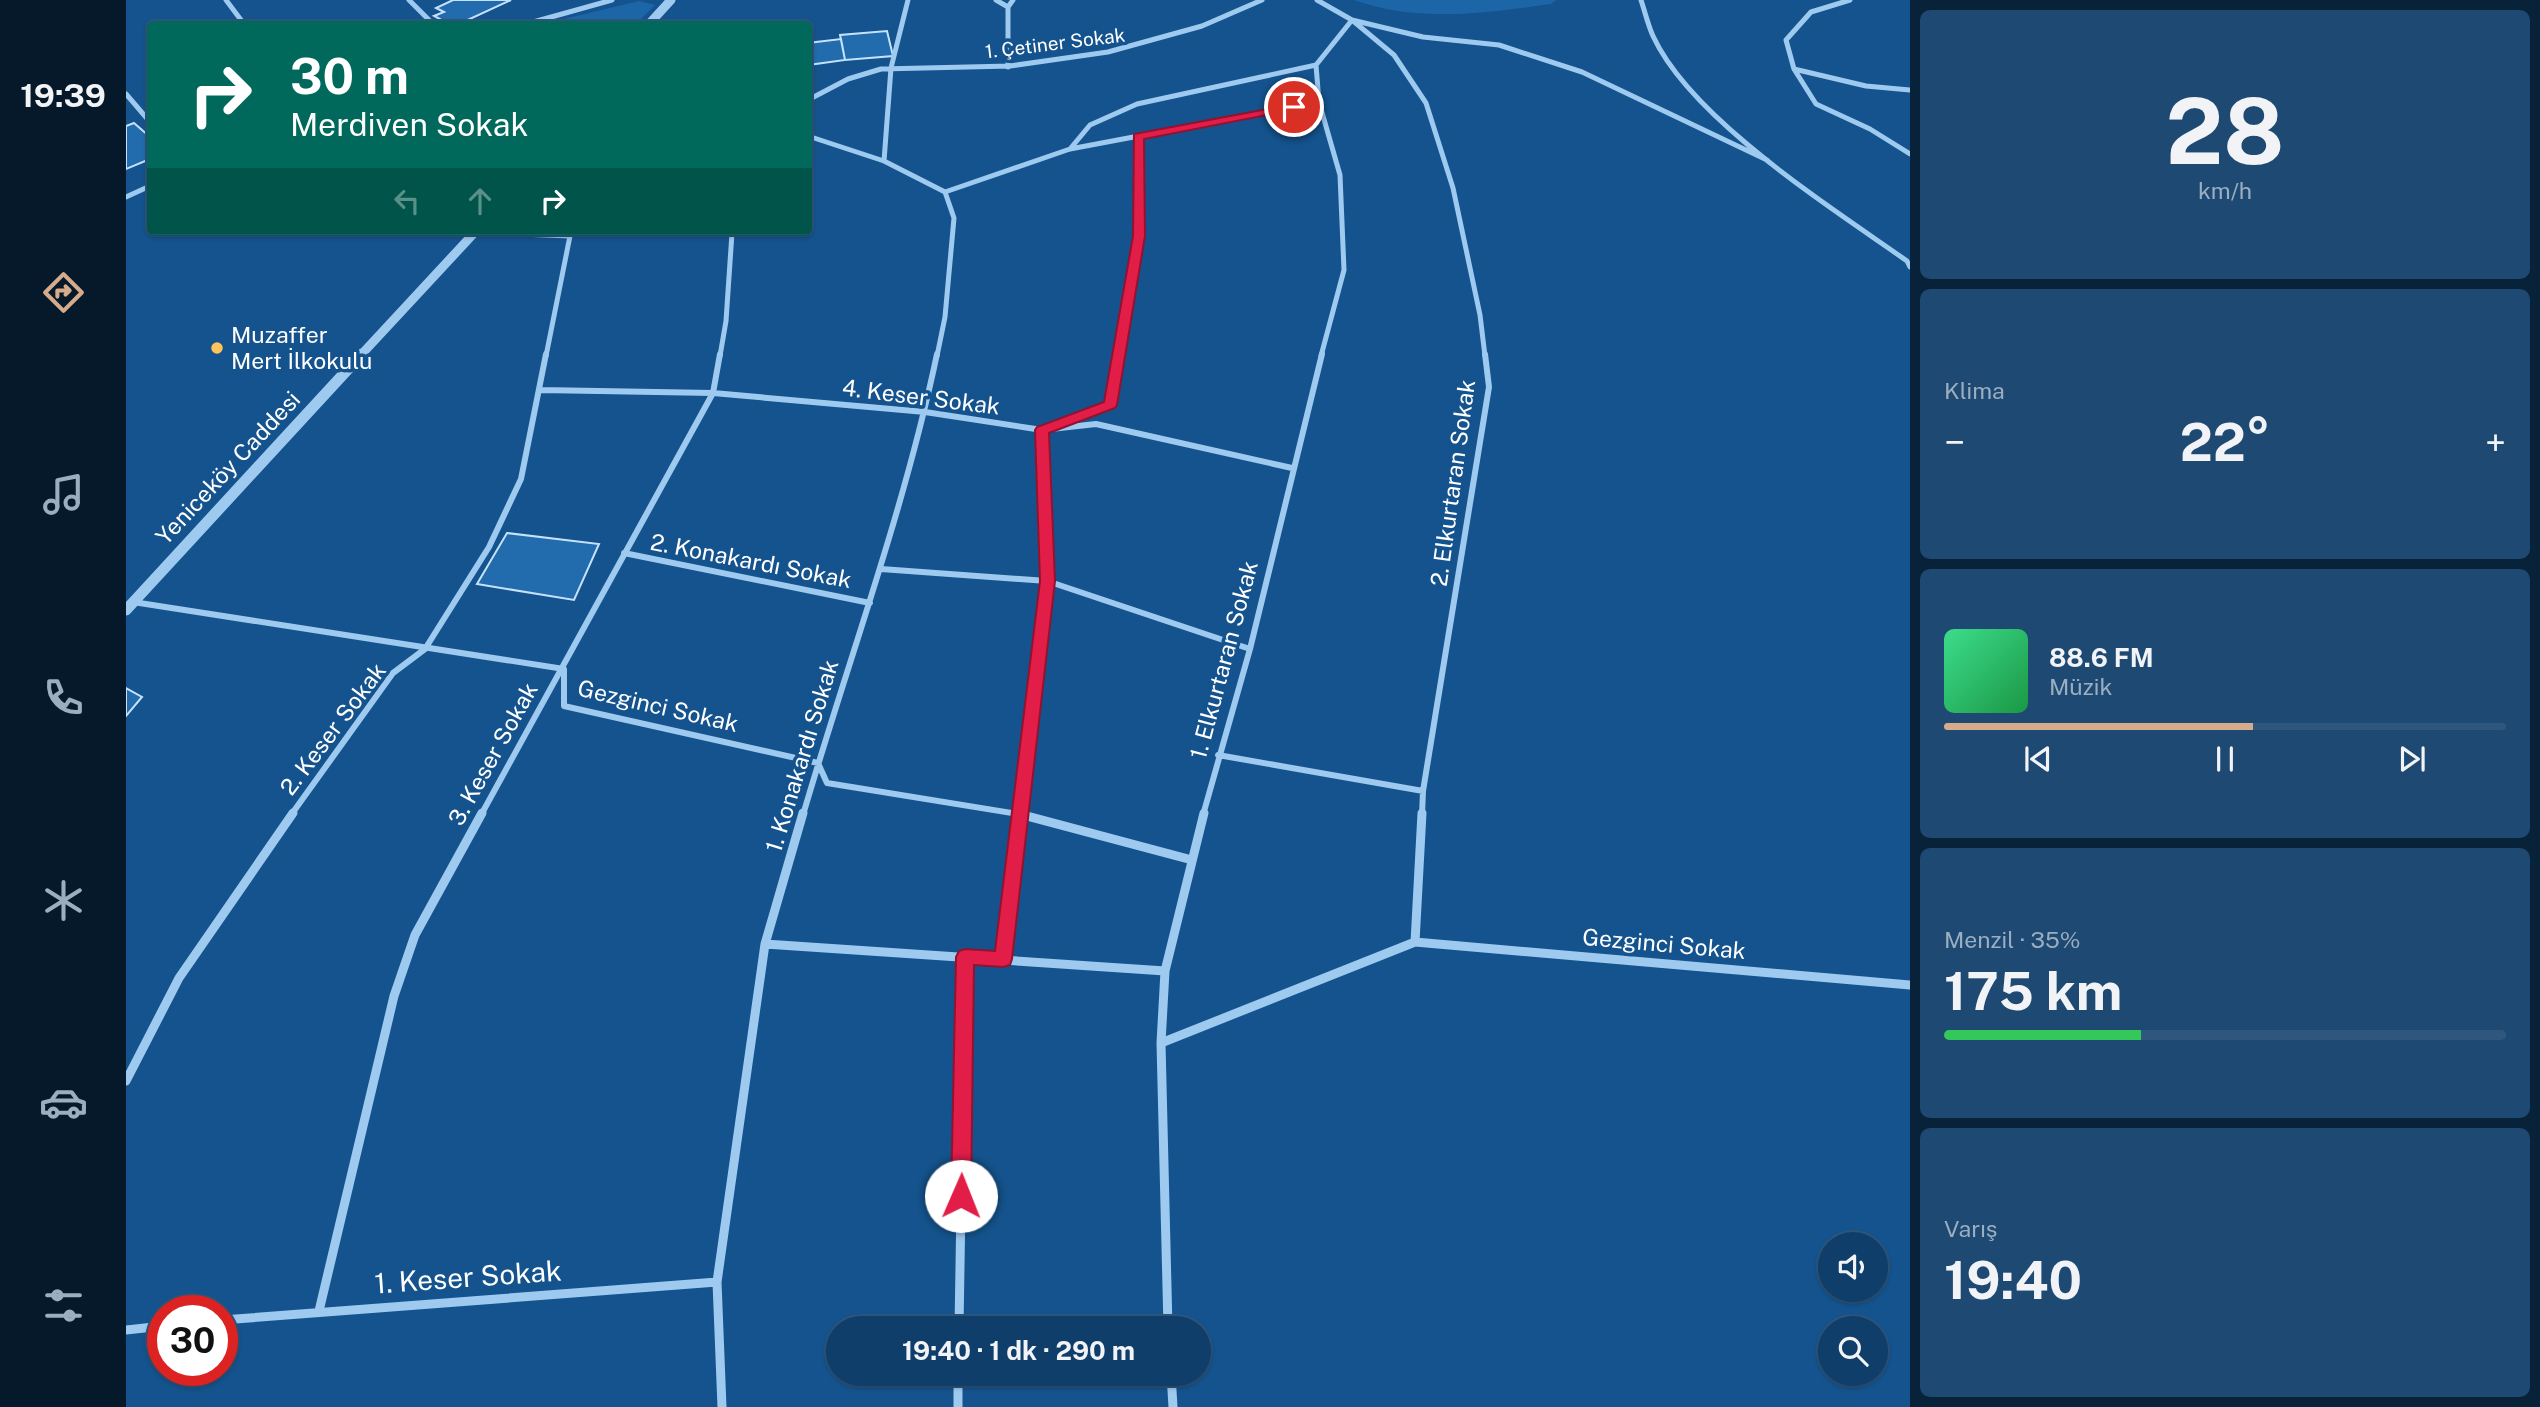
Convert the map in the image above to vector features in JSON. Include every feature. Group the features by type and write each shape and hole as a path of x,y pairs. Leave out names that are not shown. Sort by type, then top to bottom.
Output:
{"street":[{"path":"226,0 242,21"},
{"path":"410,0 430,21"},
{"path":"537,21 612,0"},
{"path":"652,21 671,0"},
{"path":"884,161 891,68 908,0"},
{"path":"996,0 1007,8"},
{"path":"1008,67 1007,8 1013,0"},
{"name":"1. Çetiner Sokak","path":"812,98 844,80 891,68 1008,67 1130,48 1189,31 1262,0"},
{"name":"2. Elkurtaran Sokak","path":"1317,0 1352,20 1394,55 1426,103 1453,188 1480,316 1489,387 1423,792 1415,942"},
{"path":"1641,0 1643,12 1659,48 1695,93 1767,160 1909,263"},
{"path":"1850,0 1811,12 1786,40 1794,69 1816,104 1870,129 1910,154"},
{"path":"1070,149 1090,125 1137,104 1316,65 1352,20 1423,37 1499,45 1583,72 1767,160"},
{"name":"1. Elkurtaran Sokak","path":"1167,1316 1161,1043 1165,971 1218,755 1250,649 1292,468 1344,270 1340,175 1320,102 1316,65"},
{"path":"1794,69 1866,86 1910,90"},
{"path":"126,94 147,118"},
{"path":"812,137 884,161 945,192 1070,149 1320,102"},
{"path":"1003,959 1047,581 1042,430 1110,405 1139,236 1138,137"},
{"path":"126,197 147,187"},
{"name":"1. Konakardı Sokak","path":"722,1407 717,1282 765,944 818,763 881,569 925,412 945,317 954,218 945,192"},
{"name":"Yeniceköy Caddesi","path":"129,606 471,235"},
{"name":"2. Keser Sokak","path":"126,1080 179,978 393,673 425,649 489,547 521,479 541,390 569,236 550,235"},
{"name":"3. Keser Sokak","path":"319,1311 394,996 415,935 713,393 726,321 732,235"},
{"name":"4. Keser Sokak","path":"541,390 713,393 925,412 1042,430 1096,424 1292,468"},
{"name":"2. Konakardı Sokak","path":"624,553 870,603"},
{"path":"881,569 1047,581 1250,649"},
{"name":"Gezginci Sokak","path":"129,606 564,668 564,706 818,763"},
{"path":"1218,755 1423,792"},
{"path":"818,763 827,783 1020,814 1192,860"},
{"path":"1161,1043 1415,942"},
{"name":"Gezginci Sokak","path":"1415,942 1910,985"},
{"path":"765,944 1165,971"},
{"path":"959,1316 965,957"},
{"name":"1. Keser Sokak","path":"238,1319 717,1282"},
{"path":"126,1329 147,1327"},
{"path":"958,1386 958,1407"},
{"path":"1172,1386 1173,1407"}],"shaded area":[{"path":"1354,0 1556,0 1551,4 1476,13 1427,14 1402,12"},
{"path":"639,1 655,5 639,21 556,21"}],"building":[{"path":"453,0 511,0 466,21 443,21 434,16 444,12 436,8"},
{"path":"887,31 893,56 845,60 840,35"},
{"path":"841,39 845,60 812,64 812,43"},
{"path":"134,123 147,134 147,160 126,169 126,126"},
{"path":"507,533 599,544 574,600 477,584"},
{"path":"126,688 142,697 126,716"}],"place":[{"name":"Muzaffer Mert İlkokulu","path":"217,348"}],"route":[{"path":"961,1196 965,957 1003,959 1047,581 1042,430 1110,405 1139,236 1138,137 1294,107"}]}
